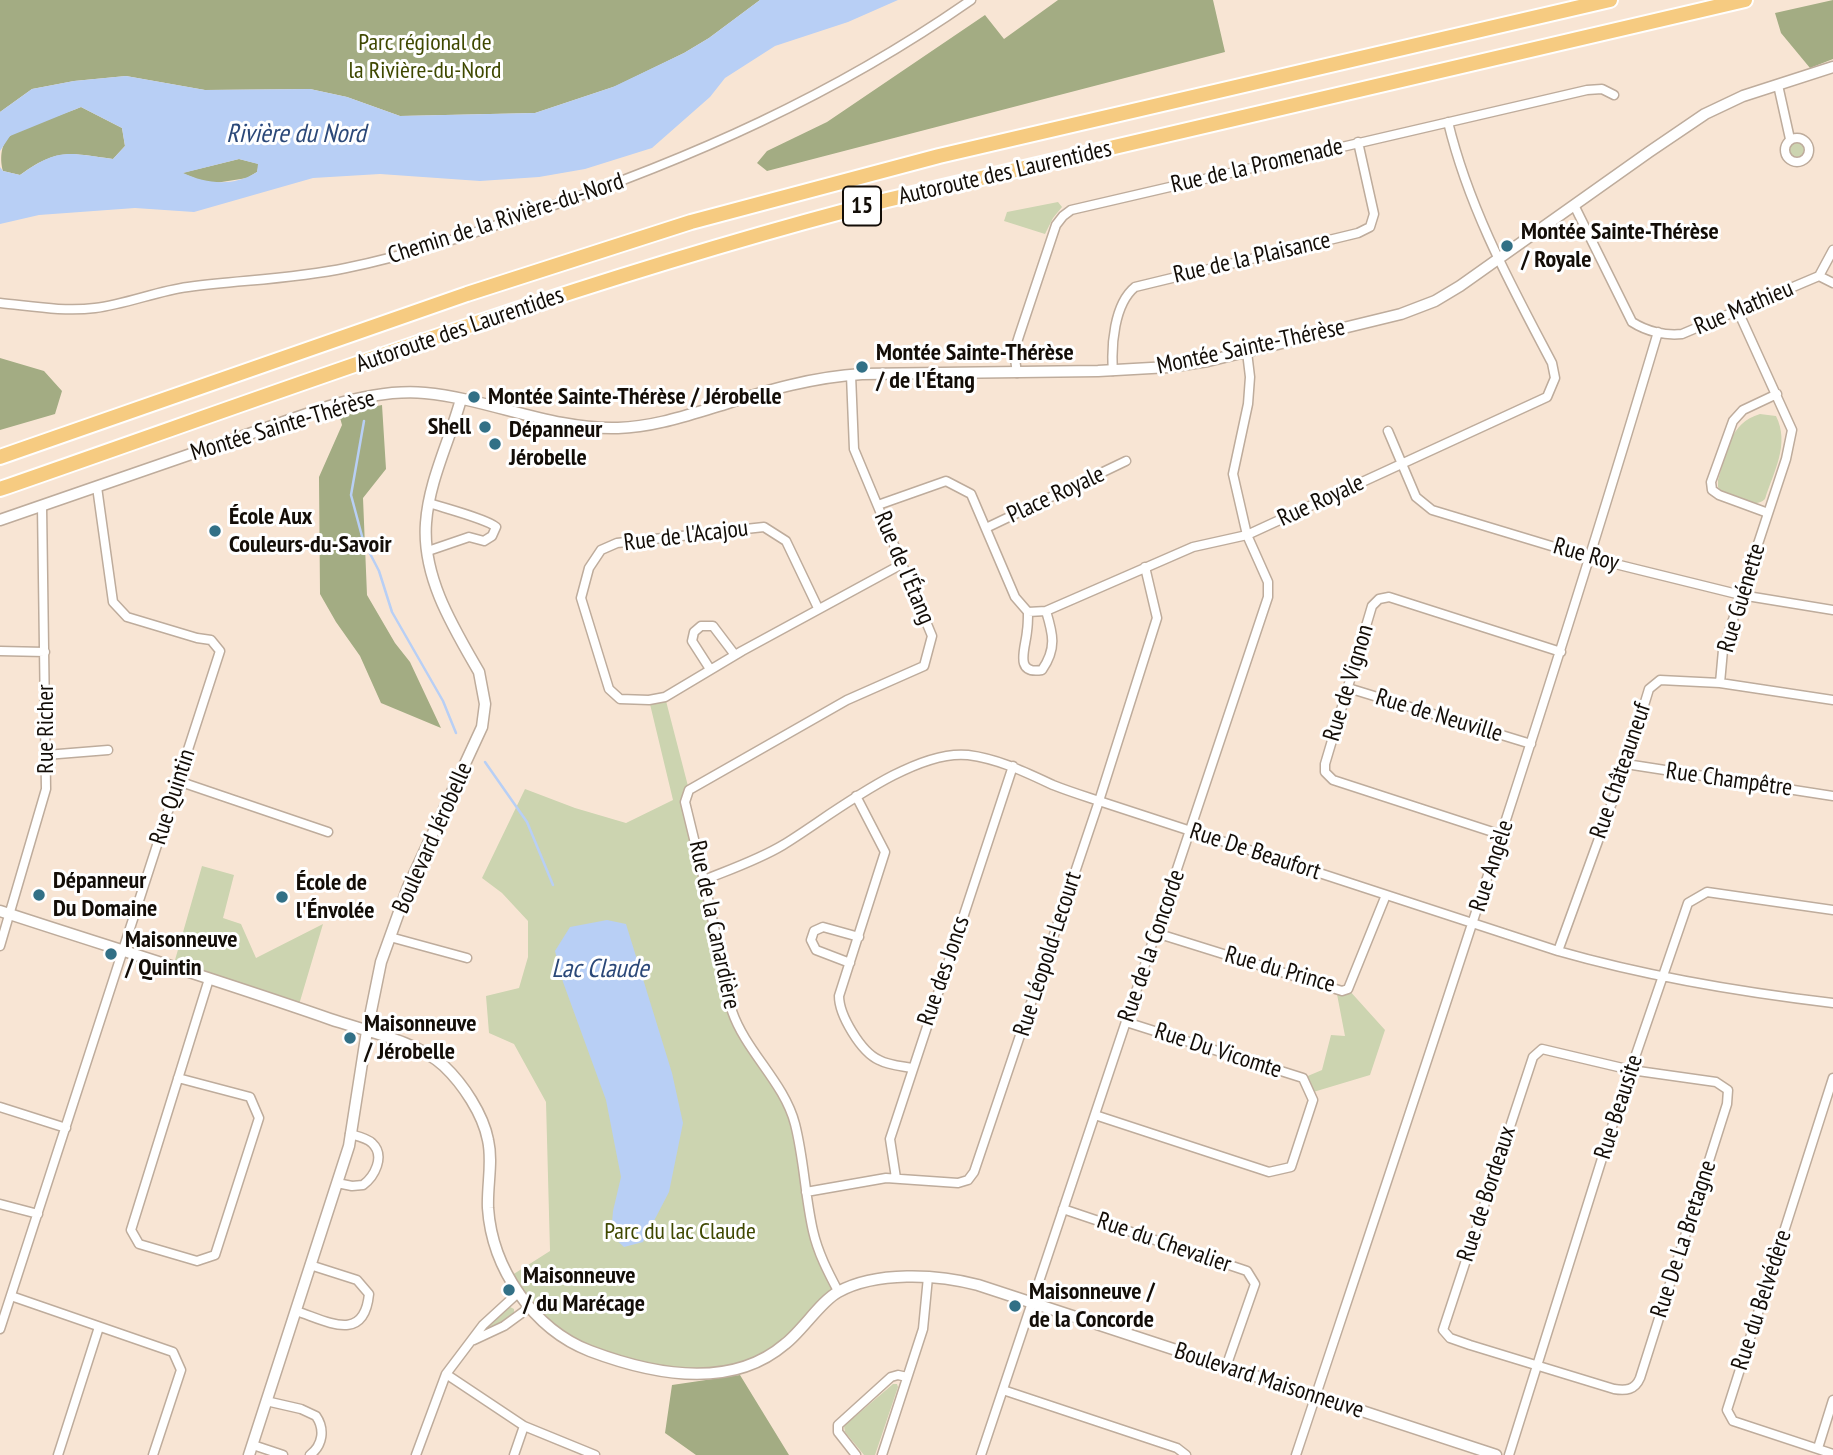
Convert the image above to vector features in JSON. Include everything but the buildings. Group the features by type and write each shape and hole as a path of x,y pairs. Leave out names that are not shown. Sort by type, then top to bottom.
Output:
{"highway":[{"name":"Autoroute des Laurentides","path":"0,457 550,266 736,209 974,148 1610,0"},
{"name":"Autoroute des Laurentides","path":"0,489 546,300 768,231 887,200 1745,0"}],"street":[{"name":"Chemin de la Rivière-du-Nord","path":"0,303 60,309 93,308 175,289 344,269 448,241 622,181 735,135 843,80 971,0"},
{"name":"Montée Sainte-Thérèse","path":"0,520 358,398 415,392 461,399 571,426 621,428 664,422 806,381 851,375 1113,371 1196,363 1247,352 1410,311 1451,292 1705,114 1735,100 1833,67"},
{"path":"1778,85 1790,139"},
{"name":"Rue de la Promenade","path":"1017,373 1014,352 1019,336 1056,225 1068,212 1587,90 1602,89 1614,95"},
{"name":"Rue Royale","path":"1028,612 1045,611 1193,547 1247,535 1547,397 1555,378 1552,363 1499,260 1466,186 1448,122"},
{"name":"Rue de la Plaisance","path":"1113,371 1114,342 1119,318 1128,294 1135,287 1357,233 1370,227 1374,214 1358,142"},
{"name":"Rue Mathieu","path":"1574,205 1632,322 1671,335 1682,334 1819,276 1833,250"},
{"name":"Rue Mathieu","path":"1819,276 1833,283"},
{"name":"Rue Guénette","path":"1720,683 1723,650 1786,459 1792,430 1737,309"},
{"name":"Rue Angèle","path":"1296,1455 1561,652 1658,332"},
{"name":"Rue de la Concorde","path":"981,1455 1268,597 1268,582 1247,535 1233,474 1248,404 1250,377 1247,352"},
{"name":"Rue de l'Étang","path":"689,790 847,700 924,666 932,636 854,449 851,375"},
{"name":"Rue Guénette","path":"1768,513 1719,495 1712,490 1712,482 1732,421 1743,410 1777,394"},
{"name":"Boulevard Jérobelle","path":"283,1455 251,1450 350,1134 367,1031 382,962 408,887 470,757 485,715 483,684 441,602 434,583 426,534 429,503 461,399"},
{"name":"Rue Roy","path":"1388,431 1416,497 1432,510 1591,558 1741,595 1833,610"},
{"name":"Place Royale","path":"985,528 1126,461"},
{"path":"878,505 946,481 971,495 1015,597 1028,612 1023,660 1027,669 1034,671 1042,670 1049,660 1054,637 1045,611"},
{"name":"Rue Quintin","path":"0,1329 220,651 211,640 127,617 113,602 97,487"},
{"path":"428,551 469,537 484,541 492,536 496,527 490,522 429,503"},
{"name":"Rue Richer","path":"0,946 5,913 46,789 42,506"},
{"name":"Rue de l'Acajou","path":"818,608 786,541 764,527 618,543 601,550 589,568 581,598 609,689 620,699 649,700 665,697 818,608 902,564"},
{"name":"Rue Léopold-Lecourt","path":"806,1192 880,1178 958,1183 968,1180 974,1172 1099,801 1157,618 1145,567"},
{"name":"Rue de Vignon","path":"1502,835 1333,780 1325,772 1325,764 1372,606 1379,599 1389,597 1561,652"},
{"path":"710,669 692,641 694,632 701,626 713,626 735,655"},
{"path":"1,653 45,652"},
{"name":"Rue Châteauneuf","path":"1558,951 1626,764 1648,689 1660,680 1720,683 1833,700"},
{"name":"Rue de Neuville","path":"1348,688 1531,744"},
{"path":"46,755 108,750"},
{"name":"Rue De Beaufort","path":"705,880 782,845 856,796 901,773 944,756 975,756 1013,766 1055,786 1099,801 1558,951 1625,970 1740,992 1833,1003"},
{"name":"Rue Champêtre","path":"1626,764 1833,796"},
{"name":"Rue des Joncs","path":"896,1178 890,1139 1013,766"},
{"path":"178,781 328,832"},
{"name":"Rue de la Canardière","path":"689,790 685,802 705,880 732,1011 739,1031 780,1091 795,1123 813,1233 838,1291"},
{"path":"856,796 885,852 839,996 840,1011 863,1047 878,1060 912,1068"},
{"name":"Rue Beausite","path":"1509,1455 1631,1070 1688,903 1707,892 1833,910"},
{"name":"Rue du Prince","path":"1156,933 1342,991 1348,989 1386,895"},
{"name":"Boulevard Maisonneuve","path":"5,913 367,1031 418,1049 436,1060 451,1074 478,1113 486,1130 490,1150 488,1197 491,1232 500,1261 530,1307 558,1335 581,1348 639,1368 665,1373 692,1374 740,1367 774,1352 794,1336 838,1291 879,1280 928,1277 962,1281 1032,1302 1496,1455"},
{"path":"850,963 816,950 811,940 814,931 823,927 859,937"},
{"path":"390,937 467,958"},
{"path":"178,1078 250,1097 259,1118 215,1255 197,1261 139,1244 131,1230 178,1078 209,979"},
{"name":"Rue Du Vicomte","path":"1095,1115 1269,1172 1291,1167 1310,1111 1313,1100 1303,1078 1126,1022"},
{"name":"Rue de Bordeaux","path":"1539,1366 1450,1338 1443,1330 1444,1322 1533,1057 1542,1049 1631,1070"},
{"name":"Rue De La Bretagne","path":"1539,1366 1620,1390 1628,1390 1638,1383 1727,1104 1728,1090 1716,1082 1631,1070"},
{"name":"Rue du Belvédère","path":"1833,1078 1727,1410 1733,1421 1833,1454"},
{"path":"0,1107 66,1128"},
{"path":"337,1182 352,1186 363,1185 375,1171 378,1160 376,1149 368,1140 350,1134"},
{"path":"0,1204 38,1214"},
{"name":"Rue du Chevalier","path":"1063,1209 1247,1271 1255,1284 1226,1367"},
{"path":"296,1311 336,1325 349,1326 362,1318 368,1307 369,1294 357,1280 310,1265"},
{"path":"882,1455 924,1323 928,1277"},
{"path":"416,1455 446,1374 483,1325 519,1292"},
{"path":"11,1296 173,1352 181,1370 153,1455"},
{"path":"471,1342 503,1326 530,1307"},
{"path":"58,1455 99,1326"},
{"path":"446,1374 524,1426 595,1455"},
{"path":"856,1455 838,1432 838,1425 891,1377 906,1377"},
{"path":"1003,1390 1177,1448 1186,1455"},
{"path":"1818,1448 1833,1400"},
{"path":"266,1401 301,1409 319,1420 322,1431 320,1440 317,1449 310,1455"},
{"path":"514,1455 524,1426"}],"green space":[{"name":"Parc régional de la Rivière-du-Nord","path":"0,0 760,0 684,53 616,86 535,113 400,116 347,97 310,89 205,90 126,76 74,81 32,89 0,112"},
{"path":"1058,0 1213,0 1225,52 767,171 757,163 767,151 827,122 985,15 1004,39"},
{"path":"1833,0 1833,59 1810,68 1781,33 1775,13"},
{"path":"81,107 122,128 125,146 113,159 74,154 54,156 20,175 3,171 1,162 4,143 10,136"},
{"path":"1797,142 1803,144 1803,156 1797,158 1791,156 1789,150 1791,144"},
{"path":"239,159 259,164 257,172 247,178 209,184 182,173"},
{"path":"1058,202 1062,207 1045,234 1004,221 1007,212"},
{"path":"0,358 44,371 62,391 55,414 0,430"},
{"path":"382,405 386,469 363,498 367,595 395,643 410,662 441,728 381,703 360,656 320,594 319,477 342,425 339,414"},
{"path":"1760,414 1776,416 1780,426 1781,447 1765,499 1748,503 1722,491 1718,487 1718,480 1735,431 1750,418"},
{"name":"Parc du lac Claude","path":"665,697 689,790 686,795 732,1011 780,1091 795,1123 813,1233 838,1291 795,1336 740,1367 665,1373 558,1335 509,1277 550,1251 546,1102 514,1044 489,1033 486,996 519,988 528,957 528,921 502,893 482,878 525,789 626,823 673,800 649,700"},
{"path":"202,866 234,875 223,918 241,924 256,958 323,924 298,1008 173,967"},
{"path":"1336,989 1348,989 1385,1030 1370,1075 1310,1093 1303,1078 1322,1070 1331,1035 1345,1036"},
{"path":"510,1307 514,1309 514,1313 485,1330"},
{"path":"740,1375 789,1455 696,1455 665,1433 672,1385"},
{"path":"893,1384 898,1387 875,1455 864,1455 845,1432 844,1426"}],"water":[{"name":"Rivière du Nord","path":"760,0 898,0 848,22 775,46 725,78 710,97 652,148 585,169 539,177 480,181 380,174 313,178 194,212 135,208 39,215 0,224 0,167 3,171 20,175 45,160 64,154 113,159 125,146 122,128 81,107 10,136 0,151 0,112 32,89 74,81 126,76 205,90 310,89 347,97 400,116 535,113 613,87 709,38","holes":["239,159 258,164 257,172 229,182 201,180 183,173"]},
{"name":"Lac Claude","path":"607,920 626,924 672,1073 683,1123 669,1192 643,1242 624,1247 611,1235 613,1211 621,1177 606,1100 563,982 555,951 570,927"}],"waterway":[{"path":"364,421 351,495 363,540 379,571 392,612 443,701 456,733"},
{"path":"485,762 527,822 553,885"}],"place":[{"name":"Montée Sainte-Thérèse / Royale","path":"1507,246"},
{"name":"Montée Sainte-Thérèse / de l'Étang","path":"862,367"},
{"name":"Montée Sainte-Thérèse / Jérobelle","path":"474,397"},
{"name":"Shell","path":"485,427"},
{"name":"Dépanneur Jérobelle","path":"495,444"},
{"name":"École Aux Couleurs-du-Savoir","path":"215,531"},
{"name":"Dépanneur Du Domaine","path":"39,895"},
{"name":"École de l'Énvolée","path":"282,897"},
{"name":"Maisonneuve / Quintin","path":"111,954"},
{"name":"Maisonneuve / Jérobelle","path":"350,1038"},
{"name":"Maisonneuve / du Marécage","path":"509,1290"},
{"name":"Maisonneuve / de la Concorde","path":"1015,1306"}]}
